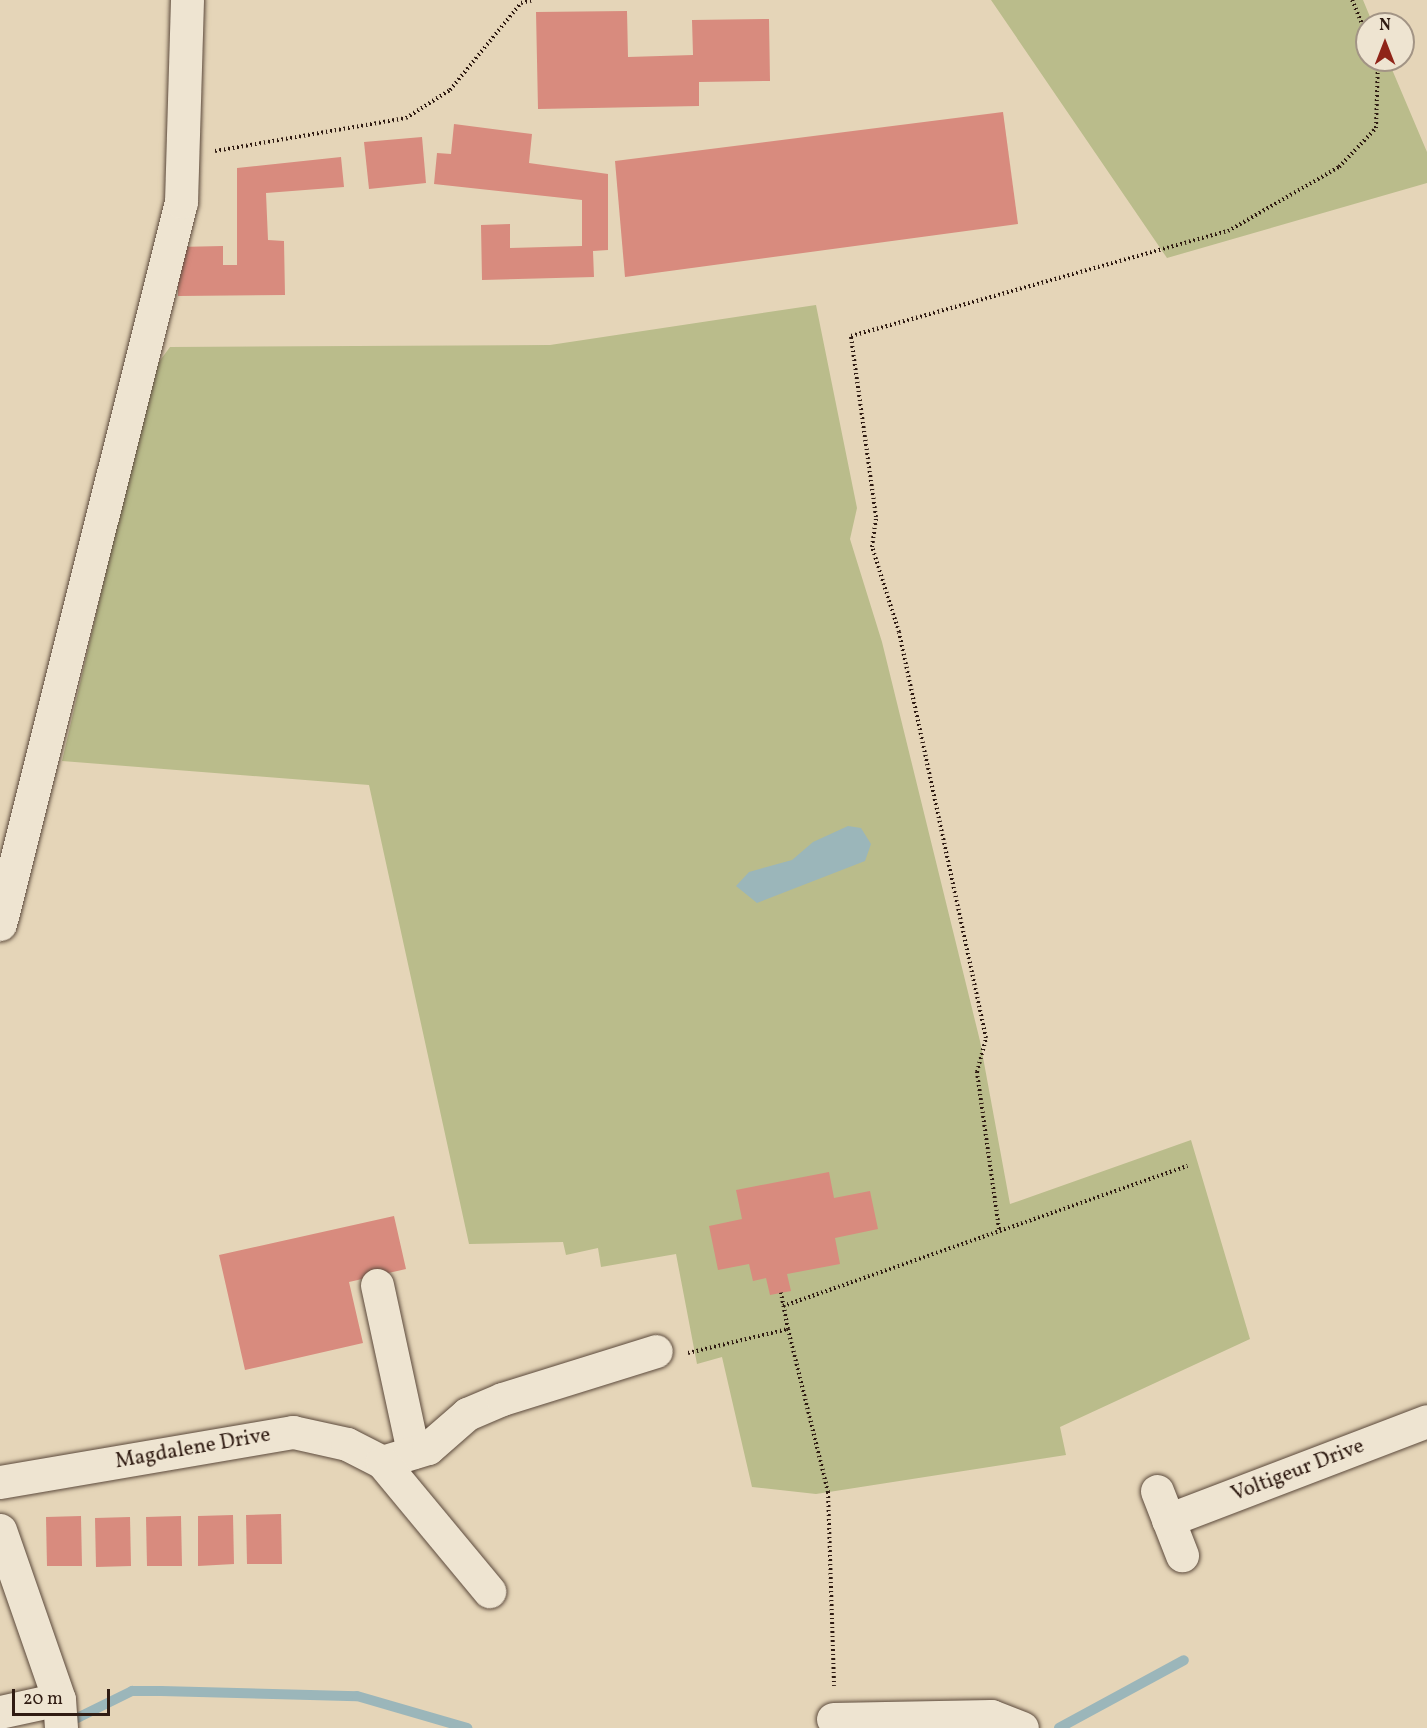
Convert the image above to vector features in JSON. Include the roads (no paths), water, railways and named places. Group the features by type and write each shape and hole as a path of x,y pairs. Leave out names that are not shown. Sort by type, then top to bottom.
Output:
{"street":[{"path":"0,924 181,202 187,0"},
{"path":"377,1285 413,1452"},
{"path":"382,1462 428,1448 467,1414 502,1399 656,1351"},
{"name":"Voltigeur Drive","path":"1182,1555 1162,1506 1427,1421"},
{"name":"Magdalene Drive","path":"0,1482 292,1432 347,1444 382,1462 489,1590"},
{"path":"0,1530 60,1713 0,1712"},
{"path":"833,1719 991,1716 1022,1728"}],"water":[{"path":"848,826 861,828 871,844 865,861 757,903 736,886 749,872 792,860 813,842"}],"waterway":[{"path":"1059,1728 1184,1660"},
{"path":"65,1724 132,1691 161,1691 357,1696 467,1728"}]}
